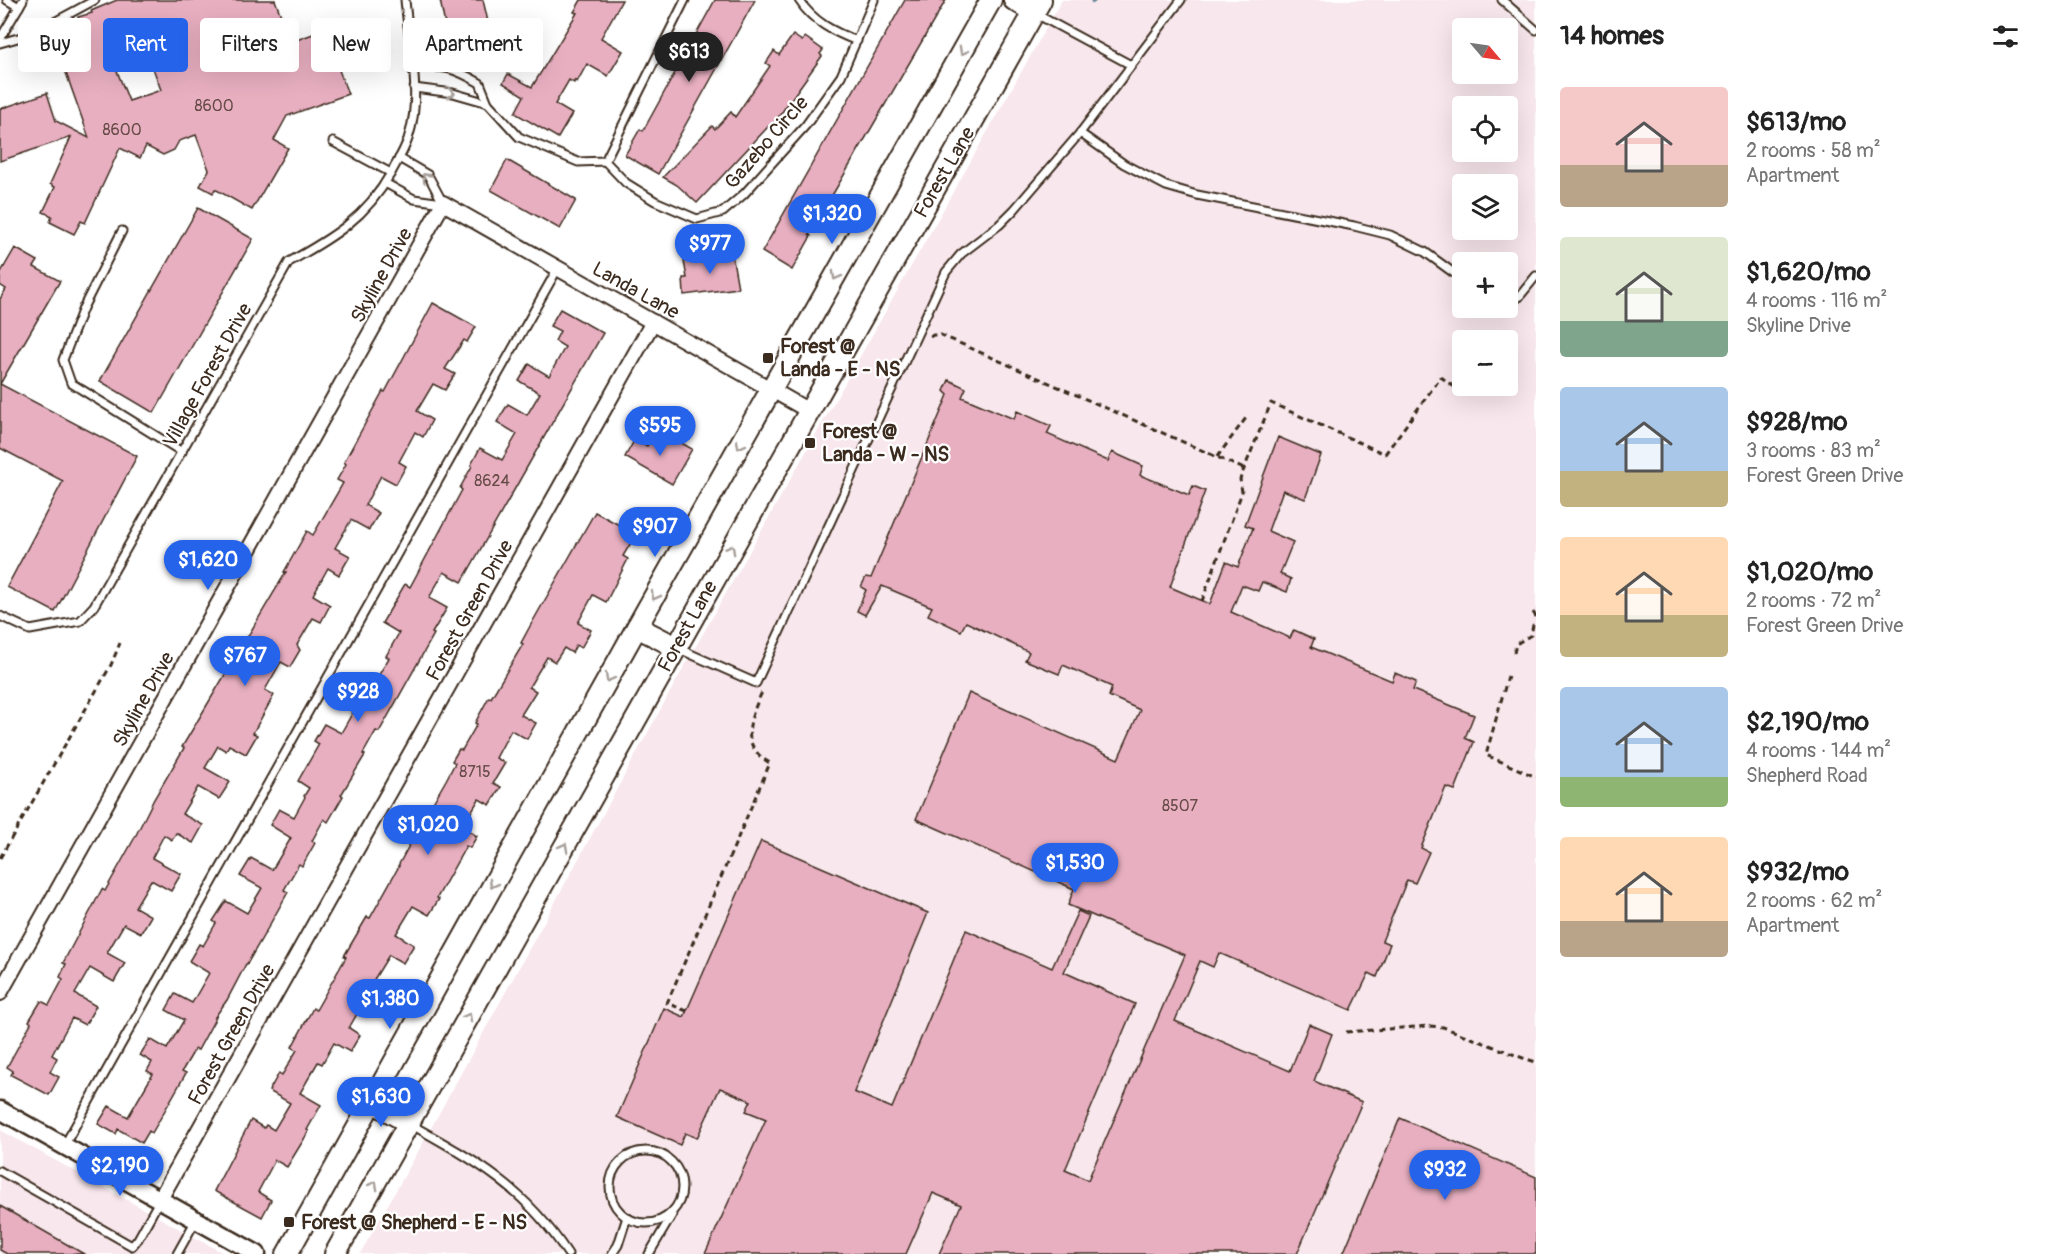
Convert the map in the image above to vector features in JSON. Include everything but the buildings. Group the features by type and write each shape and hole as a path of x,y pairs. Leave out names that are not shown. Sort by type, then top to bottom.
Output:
{"main road":[{"path":"287,1254 637,627 992,0"},
{"path":"1014,0 1038,6"},
{"name":"Forest Lane","path":"336,1254 1038,6"},
{"path":"637,627 676,647"},
{"path":"371,1101 409,1123"}],"street":[{"name":"Landa Lane","path":"443,203 809,411"},
{"name":"Skyline Drive","path":"0,993 443,203"},
{"name":"Forest Green Drive","path":"160,1199 653,322"},
{"path":"0,1110 257,1254"}],"lane":[{"path":"8,0 19,7"},
{"path":"0,41 23,0"},
{"path":"0,41 32,34 95,0"},
{"name":"Village Forest Drive","path":"405,0 407,18"},
{"path":"460,72 480,83 488,103 519,137 578,162 605,161 685,0"},
{"path":"799,0 807,12 833,32 857,41"},
{"name":"Gazebo Circle","path":"605,161 626,183 655,201 697,219 723,212 744,194 806,125 841,76 874,0"},
{"path":"676,647 756,684 946,272 961,254 1007,217 1080,132 1181,0"},
{"path":"1502,0 1536,30"},
{"path":"1038,6 1131,65"},
{"name":"Village Forest Drive","path":"0,616 30,630 80,621 94,606 289,262 333,237 359,217 386,183 409,137 412,125 413,72"},
{"path":"414,88 453,93 488,103"},
{"path":"1080,132 1124,164 1166,186 1197,195 1390,235 1425,252 1452,272"},
{"path":"333,142 391,173"},
{"path":"399,158 428,175 443,203"},
{"path":"386,183 414,199 443,203"},
{"path":"122,231 83,309 63,360 71,383 182,452"},
{"path":"64,1146 558,268"},
{"path":"1518,297 1524,293 1536,276"},
{"path":"409,1123 498,1176 540,1215 568,1254"},
{"path":"648,1254 681,1199 682,1177 678,1168 664,1155 645,1150 626,1156 619,1163 610,1181 610,1191 613,1201 627,1217 648,1223 668,1216 675,1208"},
{"path":"0,1171 132,1246 160,1199"},
{"path":"612,1254 618,1245 627,1217"},
{"path":"177,1254 196,1220"}],"path":[{"path":"926,340 933,335 941,335 1244,469"},
{"path":"1202,601 1242,492 1240,479 1271,403 1385,454 1441,377 1452,385"},
{"path":"1217,457 1246,418"},
{"path":"1533,612 1536,617"},
{"path":"1514,653 1516,644 1531,635 1533,625 1536,623"},
{"path":"0,858 105,675 120,643"},
{"path":"1508,676 1486,755 1536,777"},
{"path":"687,1011 667,1003 770,764 757,753 749,731 750,718 762,691"},
{"path":"1346,1032 1443,1027 1536,1062"}],"shaded area":[{"path":"1062,0 1536,0 1536,1254 360,1254 674,685"},
{"path":"0,1130 225,1254 0,1254"}],"place":[{"name":"Forest @ Landa - E - NS","path":"768,358"},
{"name":"Forest @ Landa - W - NS","path":"810,443"},
{"name":"Forest @ Shepherd - E - NS","path":"289,1222"}]}
